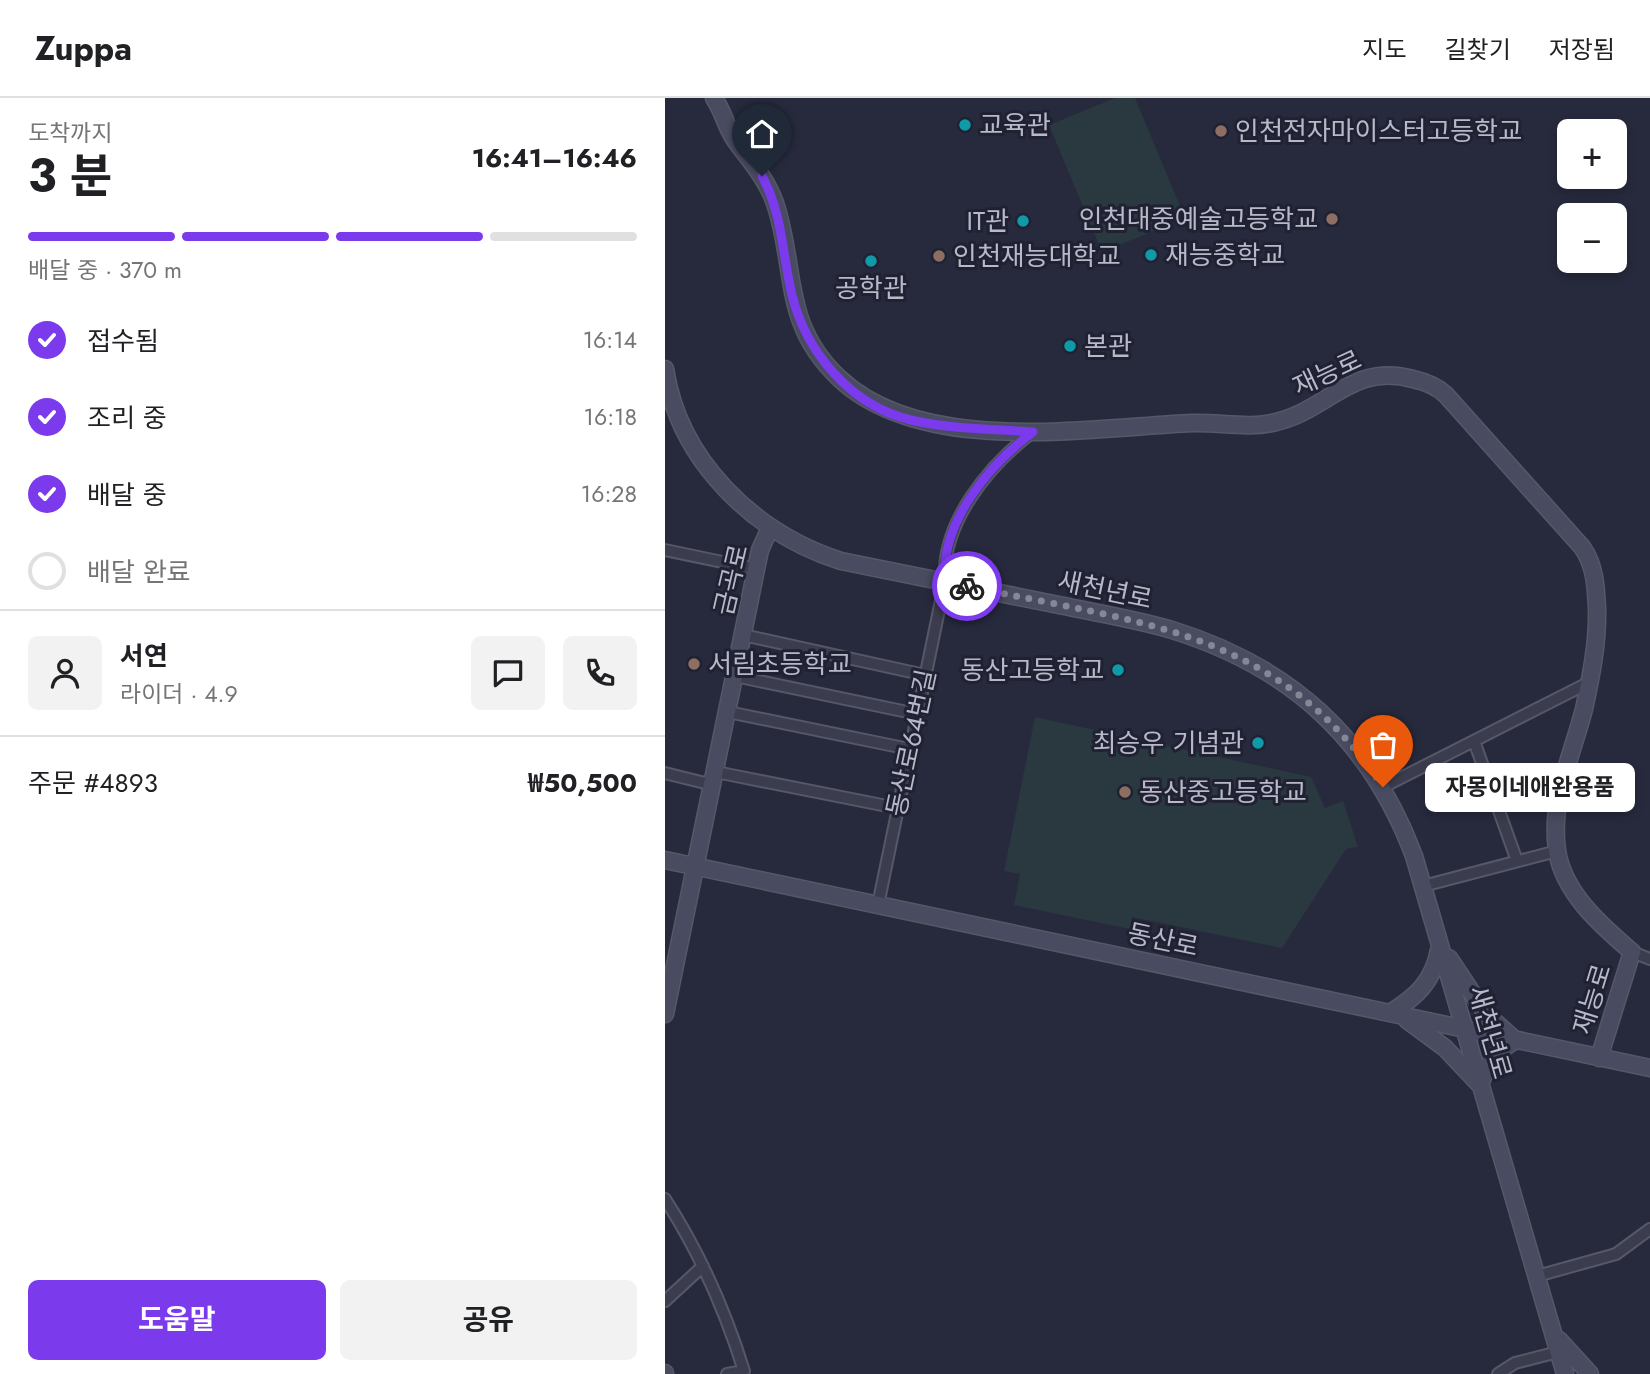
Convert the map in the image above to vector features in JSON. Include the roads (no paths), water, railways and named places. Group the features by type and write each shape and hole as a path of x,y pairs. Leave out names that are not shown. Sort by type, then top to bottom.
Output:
{"street":[{"name":"재능로","path":"714,98 734,138 768,187 781,223 795,308 809,340 827,367 868,401 908,419 1033,432 1191,423 1276,422 1362,378 1406,377 1439,388 1589,558 1597,624 1588,684 1557,805 1557,851 1586,908 1632,952 1599,1058"},
{"name":"새천년로","path":"665,370 682,421 703,461 733,498 770,528 806,548 841,561 1172,630 1237,655 1281,679 1314,705 1347,740 1383,787 1401,821 1423,886 1565,1374"},
{"name":"동산로64번길","path":"878,905 945,581 947,546 970,501 997,461 1033,432"},
{"name":"금곡로","path":"665,1014 669,970 697,867 757,569 770,528"},
{"path":"670,551 757,569"},
{"path":"743,635 925,675"},
{"path":"735,676 917,714"},
{"path":"1383,787 1588,684"},
{"path":"728,712 909,749"},
{"path":"1474,741 1503,815 1517,861"},
{"path":"665,773 705,783 721,772 897,808"},
{"path":"1423,886 1557,851"},
{"name":"동산로","path":"665,860 1650,1068"},
{"path":"1440,944 1486,1014 1516,1040 1498,1050 1488,1061 1480,1085 1445,1048 1395,1014 1425,987 1436,968 1440,944"},
{"path":"1632,952 1650,959"},
{"path":"665,1199 703,1266 728,1320 744,1371 727,1374"},
{"path":"1537,1276 1616,1254 1650,1229"},
{"path":"665,1301 703,1266"},
{"path":"1554,1334 1590,1374"},
{"path":"1498,1374 1515,1363 1558,1352"}],"place":[{"name":"교육관","path":"965,125"},
{"name":"인천전자마이스터고등학교","path":"1221,131"},
{"name":"인천대중예술고등학교","path":"1332,219"},
{"name":"IT관","path":"1023,221"},
{"name":"재능중학교","path":"1151,255"},
{"name":"인천재능대학교","path":"939,256"},
{"name":"공학관","path":"871,261"},
{"name":"본관","path":"1070,346"},
{"name":"서림초등학교","path":"694,664"},
{"name":"동산고등학교","path":"1118,670"},
{"name":"최승우 기념관","path":"1258,743"},
{"name":"자몽이네애완용품","path":"1383,787"},
{"name":"동산중고등학교","path":"1125,792"}]}
